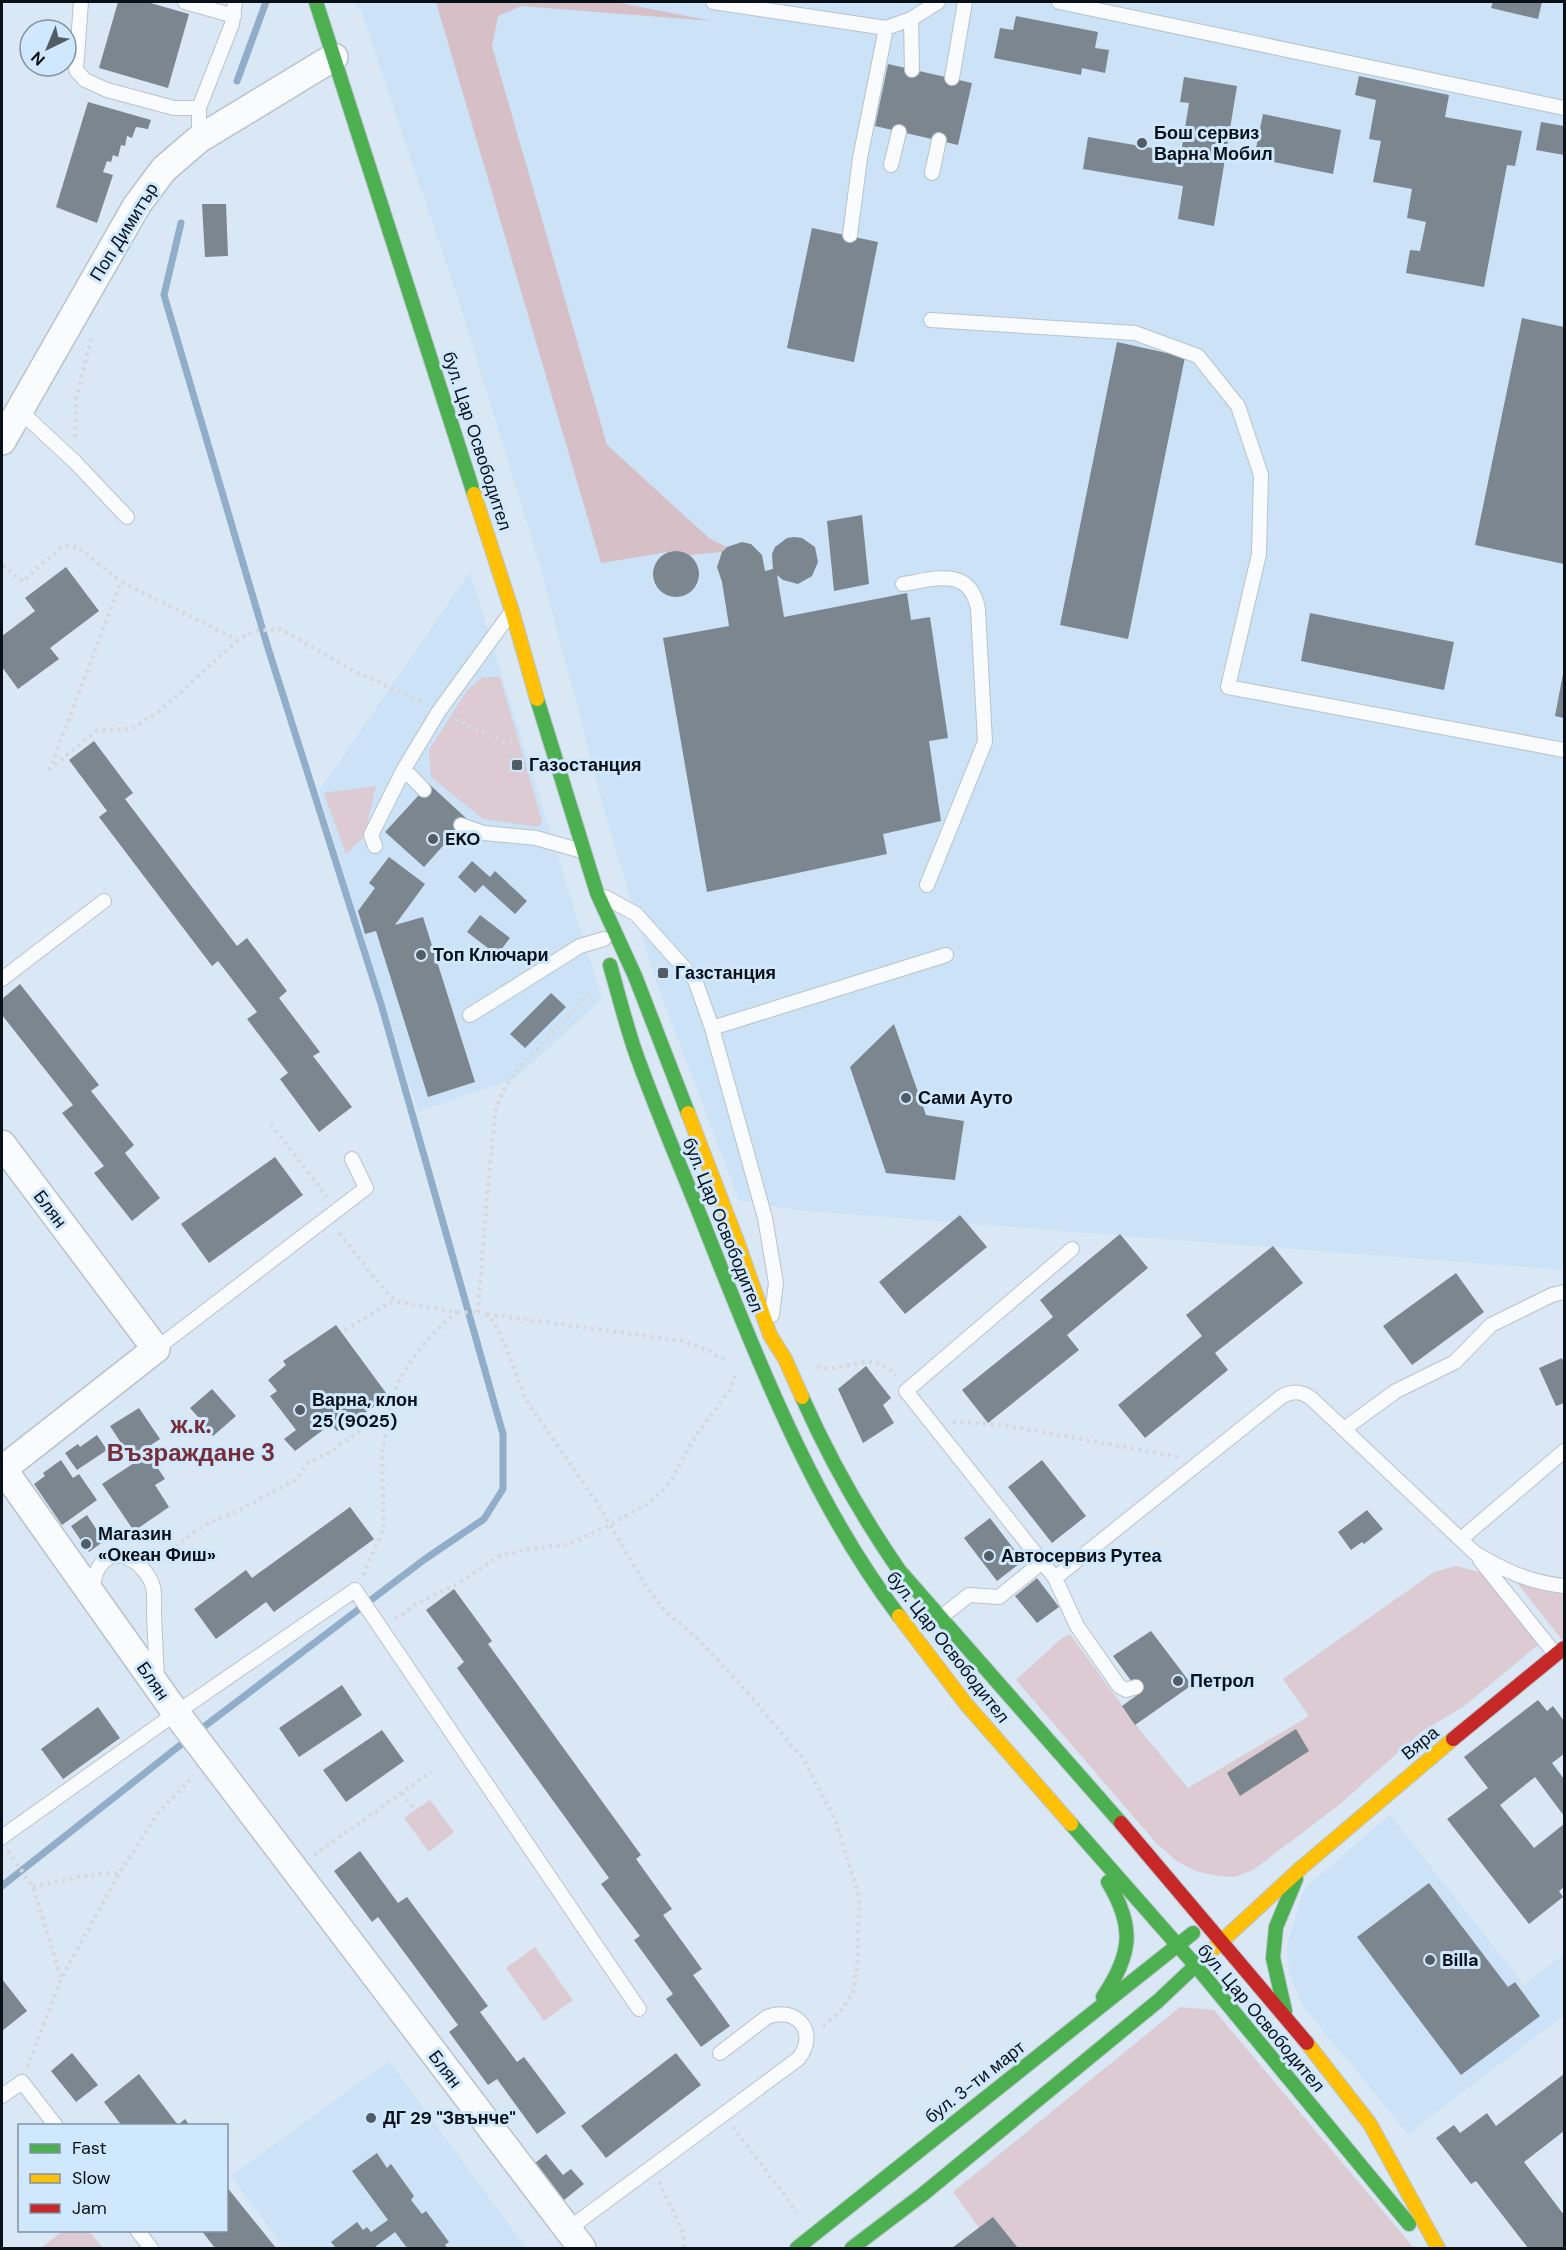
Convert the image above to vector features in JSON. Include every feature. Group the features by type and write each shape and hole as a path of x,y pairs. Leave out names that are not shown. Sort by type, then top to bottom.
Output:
{"main road":[{"name":"бул. Цар Освободител","path":"316,2 512,611 597,893 635,975 737,1241 770,1335 784,1359 820,1437 875,1536 899,1570 1211,1919 1222,1941 1286,2016 1370,2124 1438,2248"},
{"name":"бул. Цар Освободител","path":"597,893 611,970 634,1048 761,1368 829,1505 878,1588 966,1704 1196,1966 1430,2248"},
{"name":"Вяра","path":"1222,1941 1301,1868 1392,1790 1562,1657"},
{"path":"1069,1823 1114,1891 1124,1910 1128,1929 1125,1959 1117,1977 1084,2021"},
{"path":"1286,2016 1273,1958 1276,1927 1301,1868"},
{"name":"Вяра","path":"1269,1881 1301,1868"},
{"path":"1177,1946 1211,1919"},
{"path":"852,2248 922,2195 1158,2001 1222,1941"},
{"name":"бул. 3-ти март","path":"797,2248 970,2108 1177,1946"}],"street":[{"name":"Поп Димитър","path":"2,441 137,205 164,169 199,139 334,57"},
{"name":"Блян","path":"2,1144 156,1349 3,1469 91,1580 180,1718 575,2239"}],"lane":[{"path":"185,2 235,9 198,108 199,139"},
{"path":"713,2 886,28 911,18 938,2"},
{"path":"952,78 965,2"},
{"path":"1059,2 1564,108"},
{"path":"83,3 76,70 85,80 107,90 174,108 198,108"},
{"path":"911,18 912,70"},
{"path":"850,235 860,158 886,28"},
{"path":"891,165 899,132"},
{"path":"932,173 939,140"},
{"path":"931,320 1135,333 1198,356 1238,406 1261,475 1259,554 1228,687 1564,750"},
{"path":"19,410 75,462 127,516"},
{"path":"903,584 943,577 953,578 963,582 971,589 978,609 985,742 927,885"},
{"path":"375,846 371,835 404,769 439,711 512,611"},
{"path":"404,769 424,790"},
{"path":"461,825 484,833 536,838 584,852"},
{"path":"597,893 636,914 694,980 712,1028 765,1218 776,1283 770,1335"},
{"path":"2,979 104,901"},
{"path":"470,1015 580,946 604,939"},
{"path":"712,1028 946,955"},
{"path":"156,1349 366,1188 352,1159"},
{"path":"1072,1249 906,1391 1055,1578 1077,1626 1119,1686 1126,1690 1136,1687"},
{"path":"1344,1429 1396,1391 1455,1362 1491,1325 1552,1295 1564,1292"},
{"path":"1055,1578 1281,1397 1294,1392 1306,1395 1461,1539 1562,1657"},
{"path":"1461,1539 1564,1450"},
{"path":"1475,1553 1504,1570 1538,1583 1564,1586"},
{"path":"91,1580 110,1558 126,1556 138,1562 147,1573 153,1588 158,1687"},
{"path":"940,1618 969,1595 999,1597 1042,1562"},
{"path":"2,1837 180,1718 355,1590 639,2009"},
{"path":"1103,1662 1112,1666 1119,1664"},
{"path":"575,2239 652,2168 798,2059 807,2044 807,2036 798,2020 783,2013 775,2014 767,2017 720,2053"},
{"path":"2,2096 22,2082 54,2124"},
{"path":"139,2232 151,2248"}],"path":[{"path":"75,462 76,400 87,351 94,332"},
{"path":"3,565 23,582 64,546 78,547 121,582 238,640"},
{"path":"121,582 50,769 96,731 133,728 161,710 238,640 254,631 280,629 356,672 414,697 506,743 546,729"},
{"path":"477,1313 486,1195 496,1107 514,1074 611,970"},
{"path":"271,1124 386,1292 398,1302"},
{"path":"345,1330 386,1304 398,1302 457,1312 682,1341 707,1350 731,1363 761,1368"},
{"path":"355,1590 384,1528 382,1455 393,1391 406,1370 441,1325 457,1312"},
{"path":"485,1314 494,1322 505,1345 526,1400 610,1525 646,1586 664,1611 708,1649 748,1693 804,1760 836,1822 859,1896 858,1961 853,1992 841,2011 807,2036"},
{"path":"784,1359 828,1369 864,1360 881,1363 894,1373 906,1391"},
{"path":"373,1618 399,1617 417,1604 458,1584 498,1557 524,1550 570,1544 636,1511 662,1492 672,1479 700,1430 729,1390 740,1364"},
{"path":"147,1573 165,1554 194,1532 296,1479 309,1461 330,1452 389,1410"},
{"path":"928,1419 965,1424 1003,1425 1201,1461"},
{"path":"22,2082 61,1979 120,1872 158,1813 206,1753"},
{"path":"294,1869 431,1772"},
{"path":"402,1793 415,1810"},
{"path":"8,1851 33,1887 61,1979"},
{"path":"33,1887 82,1876 120,1872"},
{"path":"723,2115 814,2234"},
{"path":"652,2168 683,2232 684,2248"}],"shaded area":[{"path":"352,2 1564,2 1564,1270 796,1210 739,1200 658,987 610,831 539,562 460,305 361,10"},
{"path":"436,2 615,2 712,21 521,6 498,16 492,46 607,445 710,539 727,547 722,552 689,555 674,551 601,563"},
{"path":"470,572 602,999 517,1077 418,1112 319,791"},
{"path":"483,677 500,677 542,821 539,827 483,819 431,777 429,750 468,689"},
{"path":"376,786 364,837 346,854 324,793"},
{"path":"1456,1566 1483,1573 1538,1645 1463,1707 1421,1732 1339,1805 1253,1870 1235,1877 1196,1871 1178,1862 1157,1844 1016,1680 1062,1638 1070,1634 1139,1729 1188,1788 1309,1716 1283,1679 1434,1572"},
{"path":"1514,1579 1564,1590 1563,1641"},
{"path":"430,1800 454,1832 429,1852 404,1818"},
{"path":"1390,1815 1524,1985 1564,1954 1564,2015 1408,2134 1303,2006 1289,1973 1287,1946 1304,1889"},
{"path":"535,1947 573,2000 544,2021 506,1968"},
{"path":"1180,2007 1214,2010 1414,2248 994,2248 953,2192"},
{"name":"ДГ 29 \"Звънче\"","path":"389,2061 526,2248 284,2248 231,2176"},
{"path":"61,2232 90,2232 103,2248 41,2248"}],"building":[{"path":"118,2 147,2 189,14 168,88 99,68"},
{"path":"1493,2 1542,2 1538,19 1491,8"},
{"path":"1016,16 1098,32 1095,48 1109,50 1105,73 1082,68 1081,75 994,58 1000,28 1013,30"},
{"path":"888,64 972,83 958,145 875,126"},
{"path":"1359,76 1449,95 1445,117 1522,131 1515,166 1507,165 1484,287 1406,273 1410,250 1420,251 1426,222 1407,218 1412,189 1373,182 1381,141 1369,139 1376,100 1355,95"},
{"path":"1184,77 1237,86 1214,226 1178,219 1183,186 1083,169 1088,137 1181,153 1189,103 1180,102"},
{"path":"88,102 151,120 148,129 136,127 132,138 127,136 125,146 121,145 118,157 113,155 111,162 107,161 103,172 113,175 97,223 56,207"},
{"path":"1263,114 1341,130 1333,174 1254,158"},
{"path":"1541,122 1564,126 1564,155 1536,150"},
{"path":"202,204 226,204 228,256 205,257"},
{"path":"812,228 878,242 854,362 787,348"},
{"path":"1522,318 1564,327 1564,564 1475,545"},
{"path":"1117,342 1185,357 1128,639 1060,625"},
{"path":"862,515 869,584 834,591 827,521"},
{"path":"787,538 802,538 815,547 818,562 812,576 798,584 783,580 777,575 784,617 907,593 911,620 930,617 948,738 929,741 941,821 883,834 887,854 707,892 663,638 729,626 722,582 717,567 722,552 727,547 742,542 751,544 762,555 765,571 773,569 772,554 775,547"},
{"path":"676,551 685,552 693,557 698,565 698,583 693,591 685,596 676,597 667,596 659,591 654,583 653,574 654,565 659,557 667,552"},
{"path":"66,567 99,611 50,648 59,659 18,689 2,667 2,636 35,611 25,598"},
{"path":"1310,613 1454,642 1444,690 1301,661"},
{"path":"1564,674 1564,718 1555,716"},
{"path":"94,741 133,793 125,799 237,946 247,938 287,991 279,998 320,1052 313,1056 352,1107 319,1132 280,1079 288,1073 247,1019 257,1012 218,961 212,966 99,817 107,811 69,760"},
{"path":"429,784 467,819 424,867 385,832"},
{"path":"389,857 425,884 395,925 423,917 475,1082 428,1097 376,931 365,934 358,911 375,888 369,883"},
{"path":"472,861 490,877 495,871 527,901 515,914 483,885 475,893 458,877"},
{"path":"480,915 510,938 497,955 467,932"},
{"path":"20,984 99,1085 91,1091 134,1145 125,1153 160,1198 132,1221 94,1173 104,1166 62,1113 73,1105 2,1015 2,999"},
{"path":"551,993 566,1007 525,1048 510,1034"},
{"path":"894,1024 926,1115 964,1121 955,1180 886,1173 850,1067"},
{"path":"275,1157 303,1195 209,1263 181,1224"},
{"path":"960,1215 987,1247 905,1314 879,1282"},
{"path":"1120,1234 1148,1268 1067,1335 1079,1350 988,1423 962,1390 1053,1317 1040,1300"},
{"path":"1273,1246 1303,1283 1215,1353 1228,1370 1145,1438 1118,1405 1202,1336 1186,1315"},
{"path":"1456,1273 1484,1312 1412,1365 1383,1326"},
{"path":"336,1325 389,1397 337,1431 331,1424 295,1451 284,1439 296,1430 270,1396 277,1391 268,1380 286,1365 283,1361"},
{"path":"1562,1358 1564,1403 1556,1406 1539,1368"},
{"path":"866,1366 891,1398 883,1405 894,1423 863,1443 838,1389"},
{"path":"212,1389 236,1416 213,1436 206,1428 202,1432 194,1423 199,1418 190,1408"},
{"path":"139,1408 160,1439 145,1449 165,1479 155,1485 169,1507 134,1531 102,1484 134,1463 110,1426"},
{"path":"97,1435 107,1450 77,1470 65,1453 78,1444 80,1447"},
{"path":"61,1460 73,1478 79,1474 97,1500 62,1525 34,1484 45,1476 43,1473"},
{"path":"1042,1460 1086,1516 1052,1543 1008,1487"},
{"path":"350,1507 374,1539 274,1612 266,1602 216,1639 194,1609 246,1570 252,1578"},
{"path":"1367,1510 1383,1529 1364,1544 1362,1542 1351,1550 1338,1532"},
{"path":"87,1515 104,1541 89,1552 71,1526"},
{"path":"990,1518 1023,1561 997,1581 964,1538"},
{"path":"1037,1578 1059,1607 1037,1623 1015,1596"},
{"path":"454,1589 492,1641 488,1644 641,1855 636,1859 672,1909 663,1915 702,1969 693,1975 730,2026 701,2047 666,1999 673,1994 634,1940 640,1936 601,1884 609,1878 457,1668 464,1662 426,1610"},
{"path":"1151,1631 1192,1685 1135,1725 1122,1706 1140,1693 1113,1656"},
{"path":"342,1685 362,1715 299,1757 279,1728"},
{"path":"1538,1700 1547,1711 1553,1706 1564,1721 1564,1754 1552,1763 1564,1779 1564,1816 1535,1777 1500,1805 1534,1848 1564,1824 1564,1887 1559,1891 1563,1897 1529,1924 1447,1819 1488,1788 1464,1757"},
{"path":"98,1707 120,1738 63,1779 41,1749"},
{"path":"1296,1729 1309,1751 1240,1796 1227,1773"},
{"path":"382,1730 404,1761 346,1802 323,1770"},
{"path":"360,1851 398,1903 407,1897 488,2006 480,2012 517,2062 524,2057 566,2113 537,2134 497,2079 488,2085 449,2032 458,2025 378,1917 372,1922 334,1871"},
{"name":"Billa","path":"1429,1883 1508,1987 1515,1982 1540,2016 1461,2075 1357,1937"},
{"path":"2,1979 27,2011 2,2031"},
{"path":"72,2053 98,2085 76,2102 51,2071"},
{"path":"676,2053 701,2085 606,2158 581,2126"},
{"path":"139,2074 177,2124 120,2124 104,2102"},
{"path":"1564,2074 1564,2131 1524,2162 1564,2215 1564,2248 1528,2248 1476,2181 1471,2184 1436,2138 1454,2125 1460,2133 1487,2113 1496,2126"},
{"path":"185,2119 189,2124 179,2124"},
{"path":"377,2153 387,2168 391,2164 414,2196 411,2200 422,2214 426,2211 449,2242 445,2245 448,2248 407,2248 395,2232 376,2248 336,2248 331,2242 357,2222 363,2230 367,2227 371,2232 388,2220 352,2171"},
{"path":"546,2154 563,2175 571,2169 584,2184 564,2200 534,2164"},
{"path":"228,2188 276,2248 215,2248 203,2232 228,2232"},
{"path":"993,2217 1018,2248 952,2248"}],"waterway":[{"path":"237,81 266,2"},
{"path":"181,223 164,295 268,648 381,1004 503,1434 503,1489 484,1519 425,1559 197,1732"},
{"path":"2,1886 188,1739"}],"traffic: fast":[{"path":"316,2 474,494"},
{"path":"537,699 597,893 635,976 688,1113"},
{"path":"610,965 643,1073 771,1388 816,1483 841,1529 899,1616"},
{"path":"802,1397 846,1486 899,1570 1121,1823"},
{"path":"1071,1824 1196,1966 1409,2224"},
{"path":"1285,2011 1273,1958 1276,1927 1296,1879"},
{"path":"1103,1997 1120,1967 1127,1940 1123,1913 1108,1882"},
{"path":"797,2248 1193,1933"},
{"path":"852,2248 922,2195 1158,2001 1211,1951"}],"traffic: slow":[{"path":"474,494 512,611 537,699"},
{"path":"688,1113 770,1335 785,1359 802,1397"},
{"path":"899,1616 966,1704 1071,1824"},
{"path":"1211,1951 1301,1868 1453,1739"},
{"path":"1307,2043 1370,2124 1438,2248"}],"traffic: jam":[{"path":"1453,1739 1564,1648"},
{"path":"1121,1823 1307,2043"}],"place":[{"name":"Бош сервиз Варна Мобил","path":"1142,143"},
{"name":"Газoстанция","path":"517,765"},
{"name":"EKO","path":"433,839"},
{"name":"Топ Ключари","path":"421,955"},
{"name":"Газстанция","path":"663,973"},
{"name":"Сами Ауто","path":"906,1098"},
{"name":"Варна, клон 25 (9025)","path":"300,1410"},
{"name":"Магазин «Океан Фиш»","path":"86,1544"},
{"name":"Автосервиз Рутеа","path":"989,1556"},
{"name":"Петрол","path":"1178,1681"},
{"name":"Billa","path":"1430,1960"},
{"name":"ДГ 29 \"Звънче\"","path":"371,2118"}],"district":[{"name":"ж.к. Възраждане 3","path":"191,1439"}]}
